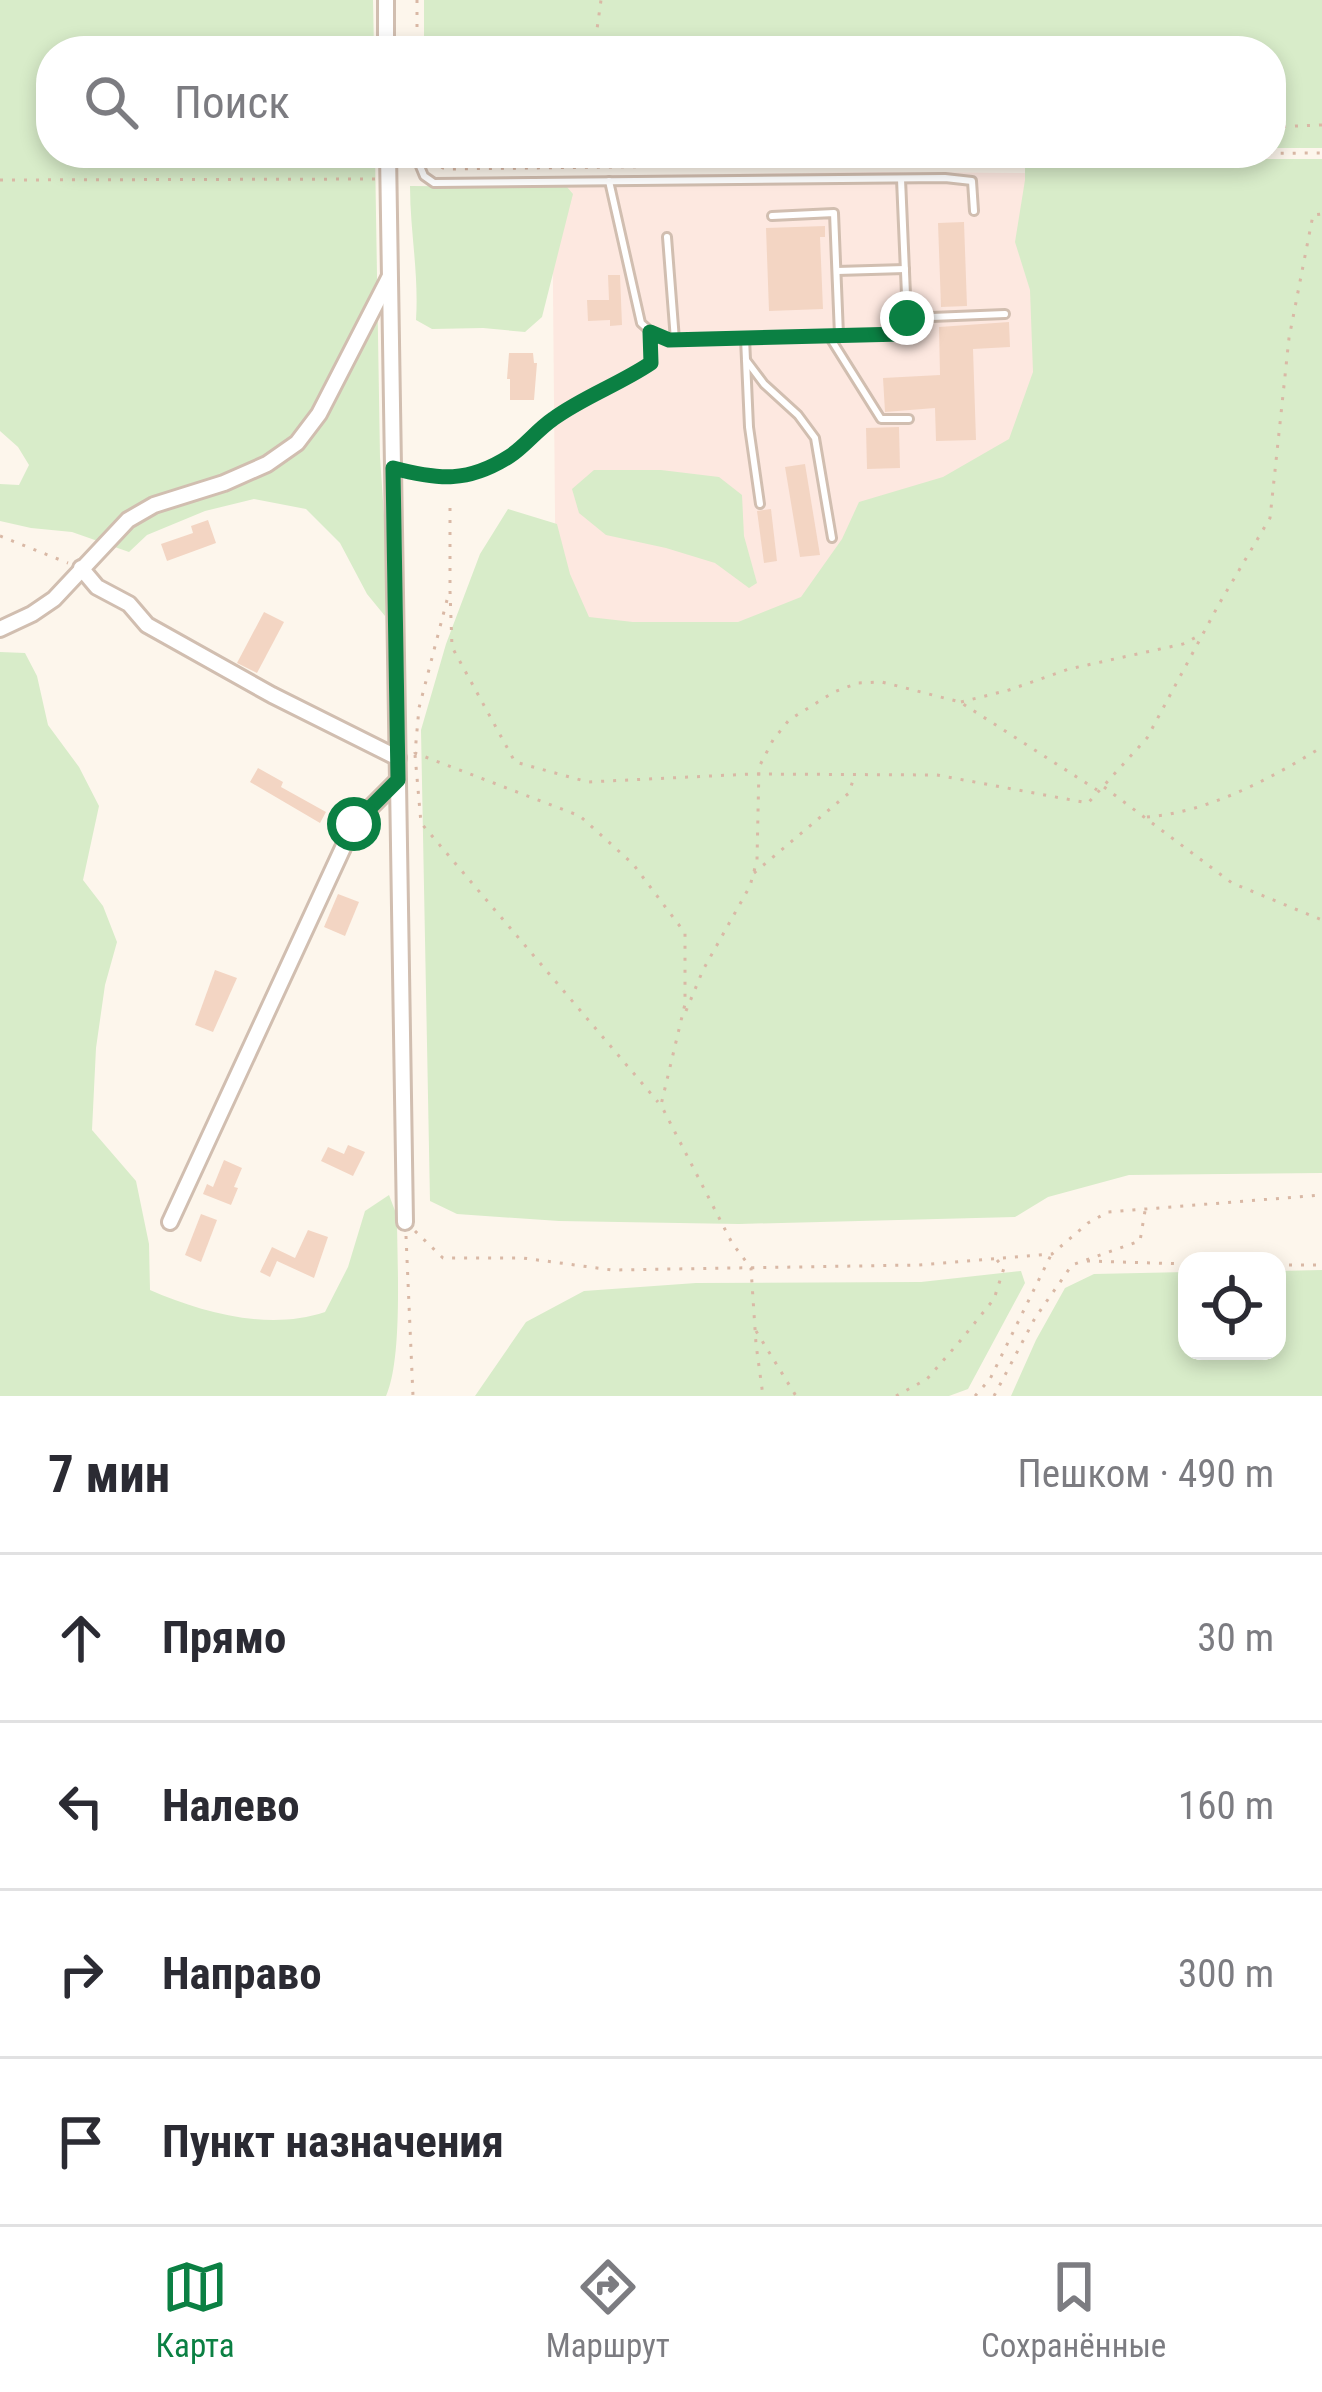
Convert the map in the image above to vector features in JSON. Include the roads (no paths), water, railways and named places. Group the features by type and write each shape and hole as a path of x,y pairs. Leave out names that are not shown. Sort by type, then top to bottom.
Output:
{"street":[{"path":"386,0 386,36"},
{"path":"388,168 405,1222"},
{"path":"0,628 54,599 128,520 154,505 224,484 267,464 297,443 319,414 390,277"},
{"path":"81,568 97,587 129,604 147,625 398,758"},
{"path":"170,1222 354,824 398,780"}],"lane":[{"path":"421,168 434,183 972,181 974,211"},
{"path":"609,181 641,323 650,332 675,340 902,334 907,318 901,179"},
{"path":"772,216 834,213 839,335"},
{"path":"667,237 675,340"},
{"path":"836,271 905,269"},
{"path":"907,318 1005,314"},
{"path":"393,468 430,478 464,478 510,456 554,418 651,363 650,332"},
{"path":"829,336 881,419 909,418"},
{"path":"745,338 749,427 760,504"},
{"path":"746,360 815,438 832,538"}]}
